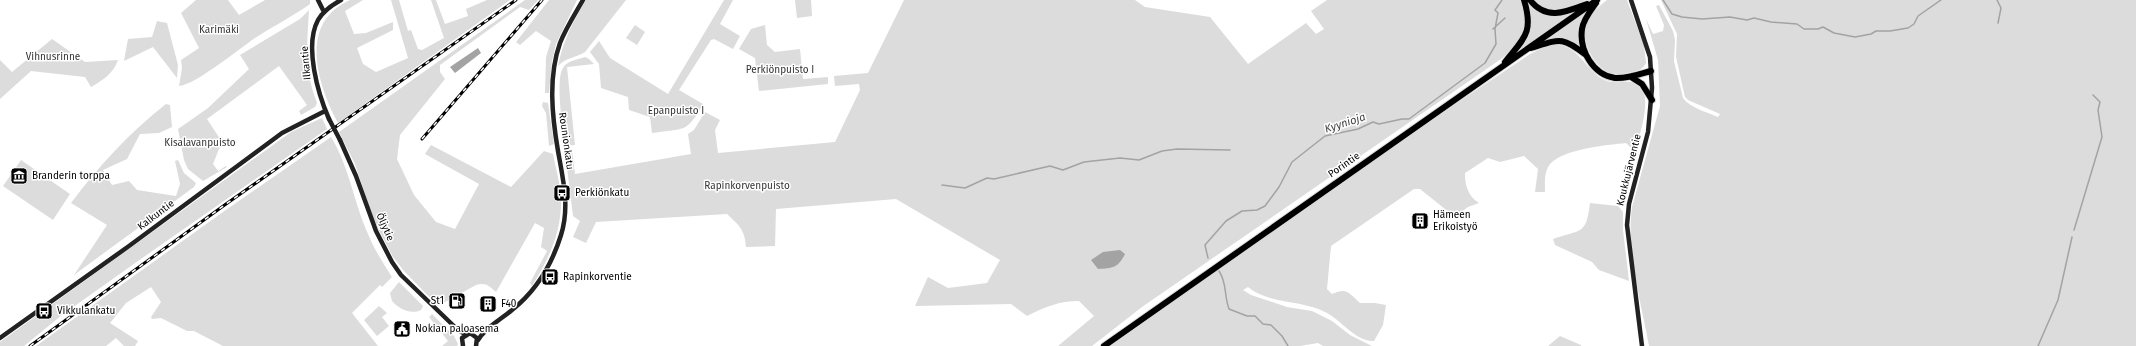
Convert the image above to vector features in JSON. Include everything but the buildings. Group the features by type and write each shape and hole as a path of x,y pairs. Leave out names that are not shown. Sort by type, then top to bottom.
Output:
{"highway":[{"path":"1501,67 1527,34 1529,21 1524,0"},
{"path":"1530,0 1540,10 1558,14 1597,0"},
{"path":"1586,55 1582,29 1597,0"},
{"name":"Porintie","path":"1104,346 1597,0"},
{"path":"1524,51 1556,40 1571,44 1586,55 1596,68 1606,75 1616,78 1631,77 1651,71"},
{"path":"1631,77 1642,84 1652,100"}],"main road":[{"path":"318,0 324,12"},
{"name":"Ilkantie","path":"325,111 316,80 312,52 315,29 324,12 341,0"},
{"name":"Rounionkatu","path":"463,341 474,334 483,332 515,308 530,293 547,269 561,235 565,214 565,191 554,121 553,84 555,63 560,44 583,0"},
{"name":"Koukkujärventie","path":"1630,0 1646,44 1651,71 1652,100 1648,132 1629,204 1626,225 1642,346"},
{"name":"Öljytie","path":"325,111 356,176 376,231 392,262 401,275 458,330 463,341"},
{"name":"Kalkuntie","path":"0,338 129,246 282,133 325,111"},
{"name":"Rounionkatu","path":"477,344 483,332"},
{"path":"474,334 477,344"}],"green space":[{"name":"Karimäki","path":"196,0 228,0 239,15 265,0 310,0 310,4 255,38 195,80 179,86 182,68 181,60 199,48 181,13"},
{"path":"350,0 363,0 345,11 354,34 366,33 393,22 393,30 357,48 363,64 376,72 408,58 391,0 399,0 408,31 411,30 418,49 422,50 444,38 431,0 436,0 445,24 468,16 466,9 487,0 510,0 338,123 330,107 319,73 317,56 318,39 323,23 334,10"},
{"path":"525,0 538,0 529,10 520,7 440,65 440,72 445,79 400,135 397,159 414,195 436,222 455,229 479,184 425,154 431,145 511,187 544,151 553,154 560,186 561,199 560,216 556,237 548,257 532,286 530,283 547,251 541,247 544,228 535,223 496,292 485,284 479,284 438,306 404,271 393,257 373,219 355,164 339,132"},
{"path":"549,0 577,0 556,44 552,61 549,93 545,93 546,57 551,41 536,31 520,45 516,42"},
{"path":"586,0 626,0 585,52 565,61 558,66 569,32"},
{"name":"Epanpuisto I","path":"724,0 733,0 720,24 740,36 733,49 714,39 711,40 679,90 703,104 697,114 684,128 652,133 650,117 629,110 628,97 601,88 599,64 590,52 599,41 610,58 668,94"},
{"path":"795,0 811,0 812,16 797,18"},
{"name":"Rapinkorvenpuisto","path":"904,0 1135,0 1145,7 1210,17 1248,64 1306,23 1316,34 1324,29 1311,11 1327,0 1522,0 1525,27 1515,46 1501,59 1142,307 1092,346 1058,346 1094,316 1079,301 1052,305 1027,316 1011,304 915,306 928,277 948,288 987,283 1000,260 896,199 776,209 775,246 746,247 741,228 727,214 596,222 586,243 573,237 580,221 573,216 565,152 572,150 575,174 691,154 688,134 694,130 705,112 720,120 715,130 718,153 835,142 860,90 859,84 835,86 834,76 868,73"},
{"path":"1526,0 1544,15 1554,16 1575,11 1516,53 1529,34 1531,22"},
{"path":"1533,0 1585,0 1572,7 1552,10 1539,5"},
{"path":"1607,0 1627,0 1644,45 1646,63 1638,70 1621,74 1610,73 1600,66 1591,55 1586,42 1586,25 1593,13"},
{"path":"1661,0 2136,0 2136,346 1649,346 1635,276 1631,241 1631,224 1632,207 1660,106 1658,60 1646,19 1653,34 1663,31 1664,25 1656,6 1659,5 1673,31 1675,40 1674,61 1683,98 1699,109 1718,117 1720,114 1688,100 1685,97 1676,57 1677,34"},
{"path":"1590,9 1582,19 1579,28 1579,38 1583,50 1574,43 1565,39 1560,38 1544,41"},
{"name":"Kisalavanpuisto","path":"309,10 307,57 310,79 317,103 315,107 301,115 299,111 307,105 279,66 207,119 224,145 219,149 213,164 218,171 226,166 227,167 203,181 188,169 184,160 178,129 208,108 249,69 240,55 300,19"},
{"path":"157,21 167,23 178,65 177,78 153,47 124,61 128,39 152,37"},
{"path":"635,25 645,32 637,45 626,38"},
{"name":"Perkiönpuisto I","path":"765,25 767,45 775,52 800,49 803,79 828,77 828,84 759,91 755,58 739,49 751,29"},
{"name":"Vihnusrinne","path":"52,39 85,62 118,60 110,73 91,87 85,77 31,71 0,99 0,60 12,72"},
{"path":"1557,44 1570,49 1580,57 1593,72 1607,81 1631,82 1639,85 1644,92 1645,112 1635,151 1626,143 1584,149 1562,156 1553,161 1548,167 1545,176 1545,192 1535,192 1538,169 1524,156 1500,162 1488,158 1465,173 1468,190 1472,197 1479,203 1468,207 1455,217 1420,189 1414,189 1331,246 1327,289 1332,294 1341,291 1348,292 1360,303 1386,305 1383,325 1374,341 1361,338 1332,316 1317,309 1266,297 1248,287 1243,290 1251,295 1287,307 1312,311 1332,321 1350,335 1372,346 1323,346 1318,343 1300,346 1109,346 1430,121 1530,54 1549,45"},
{"path":"585,57 594,64 567,67 575,145 565,146 560,106 561,74 567,63"},
{"path":"543,102 548,103 554,144 549,146 546,113 542,106"},
{"path":"166,104 170,105 172,127 159,133 140,134 127,159 103,170 112,185 129,181 137,190 176,196 180,184 175,161 178,160 184,173 196,183 194,187 74,275 107,225 71,203 115,150 139,126"},
{"path":"322,118 327,129 62,315 24,346 0,346 0,342 291,132"},
{"path":"331,137 347,172 370,240 392,277 382,287 380,285 352,313 378,346 223,346 194,331 187,331 161,318 152,319 151,317 161,302 151,287 126,303 110,323 138,341 135,346 124,346 116,338 106,346 36,346 223,212"},
{"path":"21,160 70,194 53,220 3,186"},
{"path":"1590,203 1618,206 1623,212 1623,230 1629,281 1599,270 1592,262 1555,245 1553,239 1576,232 1584,226"},
{"path":"399,282 423,306 421,310 413,312 405,310 392,301 390,293"},
{"path":"379,306 387,313 382,317 389,326 377,336 364,320"},
{"path":"432,314 454,336 458,344 457,346 442,346 448,341 429,317"},
{"path":"1560,336 1581,345 1581,346 1548,346"}],"shaded area":[{"path":"478,48 481,53 455,73 450,67"},
{"path":"1120,250 1125,254 1117,265 1111,268 1098,269 1091,260 1103,252"}],"waterway":[{"name":"Kyynioja","path":"1208,258 1205,245 1226,221 1242,211 1257,210 1265,206 1279,187 1292,162 1325,136 1358,129 1373,122 1379,124 1409,119 1485,63 1496,44 1495,29 1498,13 1495,10 1502,0"},
{"path":"1663,0 1672,14 1682,17 1702,19 1730,17 1747,20 1754,18 1771,22 1797,24 1804,29 1818,29 1823,27 1834,33 1855,37 1871,34 1876,31 1890,31 1908,28 1914,24 1918,16 1941,0"},
{"path":"1997,0 2001,8 1998,23"},
{"name":"Kyynioja","path":"1493,29 1505,18"},
{"path":"2074,230 2102,137 2098,110 2100,102 2093,95"},
{"path":"942,185 965,188 987,178 994,179 1050,166 1063,170 1084,162 1120,158 1139,160 1162,151 1177,149 1230,150"},
{"path":"2038,346 2058,300 2072,237"},
{"name":"Kyynioja","path":"1219,271 1222,275 1229,309 1247,316 1255,316 1263,324 1271,325 1282,336 1288,346"}],"railway":[{"path":"30,346 226,204 516,0"},
{"path":"422,139 542,0"}],"place":[{"name":"Branderin torppa","path":"19,176"},
{"name":"Perkiönkatu","path":"562,193"},
{"name":"Hämeen Erikoistyö","path":"1420,221"},
{"name":"Rapinkorventie","path":"550,277"},
{"name":"St1","path":"457,301"},
{"name":"F40","path":"488,304"},
{"name":"Vikkulankatu","path":"44,311"},
{"name":"Nokian paloasema","path":"402,329"}]}
